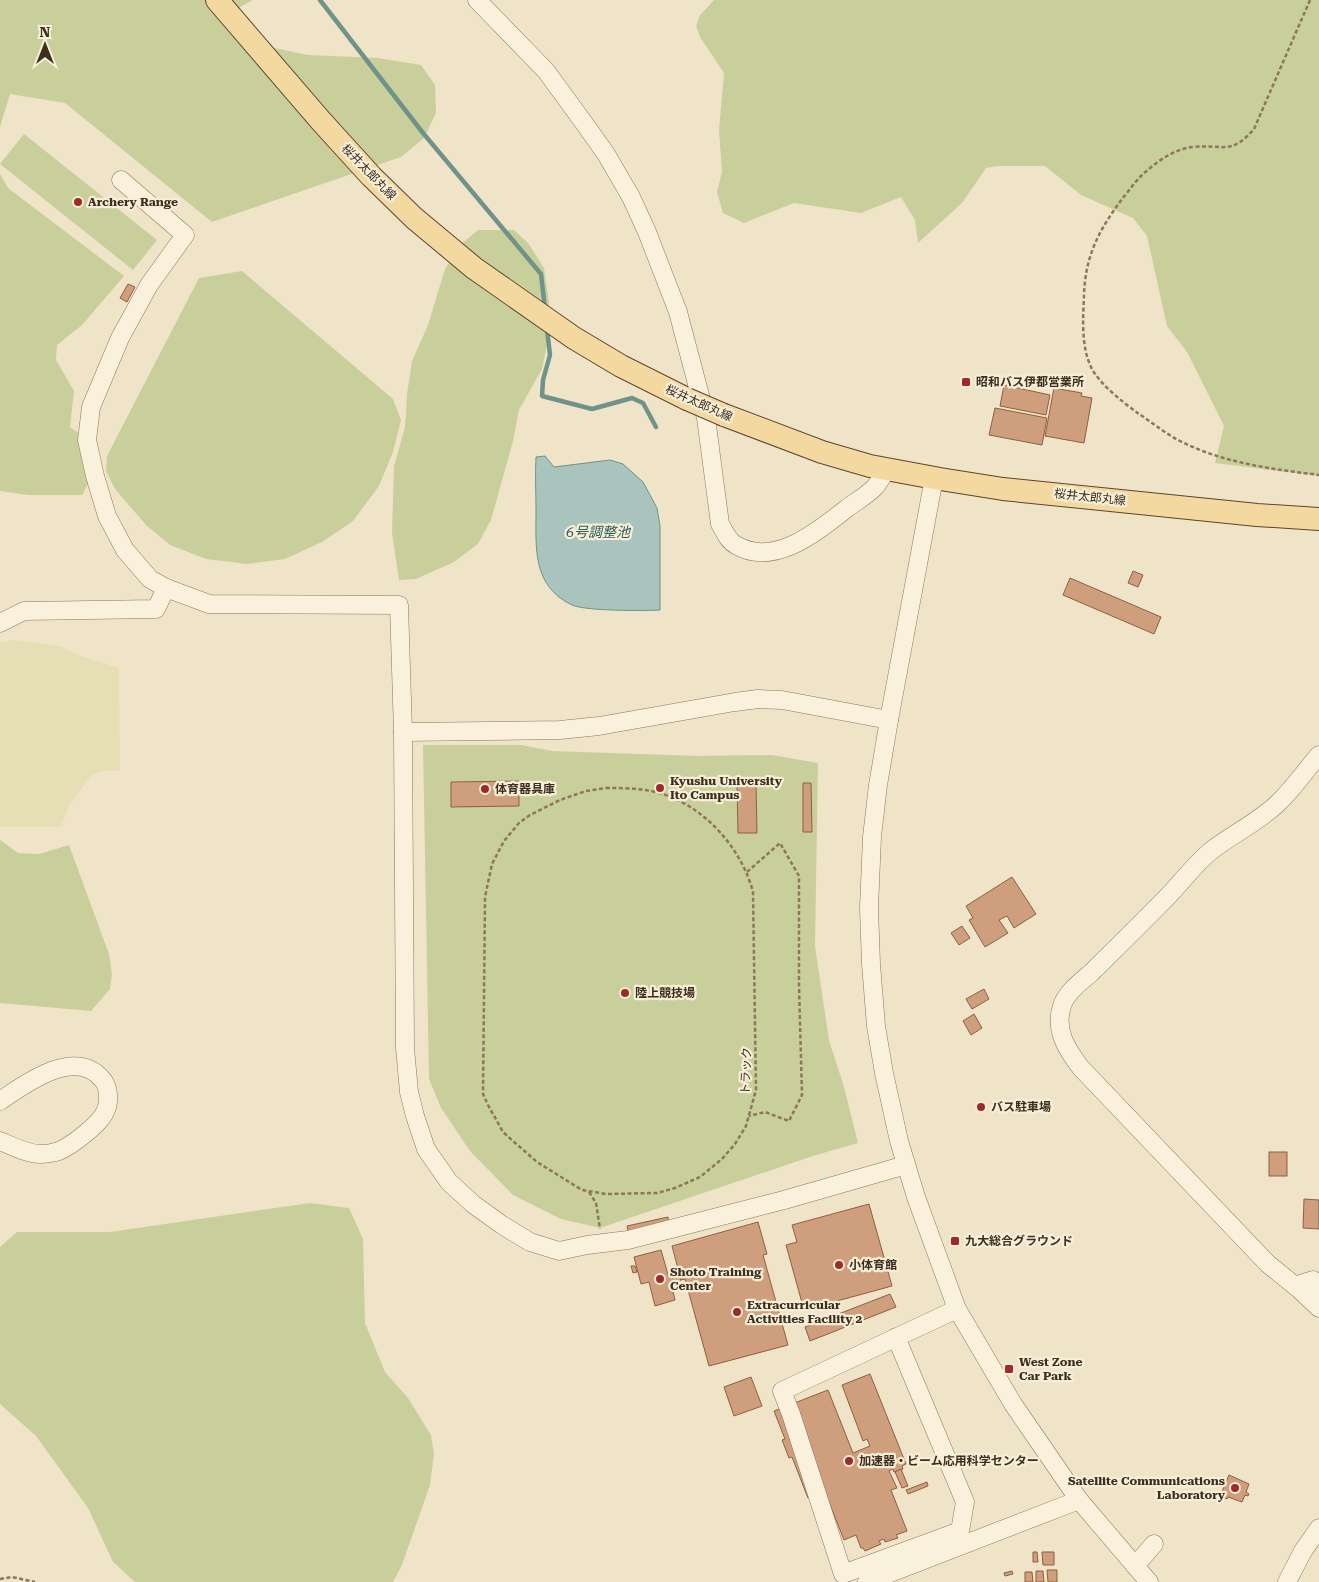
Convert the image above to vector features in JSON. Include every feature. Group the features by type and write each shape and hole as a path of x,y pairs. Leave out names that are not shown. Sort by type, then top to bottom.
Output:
{"main road":[{"name":"桜井太郎丸線","path":"217,0 371,176 414,218 474,268 536,313 621,366 724,415 822,452 870,466 934,478 1003,488 1257,515 1319,519"}],"street":[{"path":"477,0 546,72 606,154 643,223 678,312 706,418 720,524 727,537 736,545 748,550 761,552 776,551 795,544 823,527 874,488 887,469"},
{"path":"121,180 185,235 149,284 120,338 91,407 87,440 95,476 107,516 125,550 150,579 166,588 209,604 399,605 403,732 405,1048 408,1092 426,1149 449,1182 502,1225 530,1242 559,1251 628,1240 784,1200 906,1165"},
{"path":"934,478 889,720 878,785 872,837 870,876 871,964 876,1026 884,1073 906,1165 957,1309 1013,1404 1079,1500 1149,1582"},
{"path":"0,623 24,611 156,609 166,588"},
{"path":"403,732 560,730 599,726 758,699 782,700 889,720"},
{"path":"1319,755 1277,804 1224,840 1196,864 1170,894 1080,983 1063,1002 1060,1011 1060,1028 1063,1041 1081,1068 1268,1264 1319,1308"},
{"path":"0,1101 50,1072 66,1066 79,1065 90,1068 104,1081 108,1104 105,1113 97,1122 60,1151 39,1154 0,1142"},
{"path":"1295,1286 1317,1280"},
{"path":"896,1337 966,1502 960,1531 843,1574 782,1391 896,1337 957,1309"},
{"path":"867,1582 913,1574 1079,1500"},
{"path":"1287,1582 1303,1551 1319,1528"},
{"path":"1135,1566 1154,1544"}],"path":[{"path":"1310,0 1254,129 1244,140 1232,147 1192,147 1171,154 1156,163 1139,178 1114,210 1098,235 1090,257 1085,281 1084,310 1085,344 1091,367 1103,383 1126,405 1180,441 1218,457 1264,468 1319,475"},
{"name":"トラック","path":"601,788 658,792 681,802 708,819 723,835 747,872 753,892 756,1090 749,1116 742,1132 722,1159 700,1177 684,1185 658,1193 606,1194 582,1190 546,1168 503,1132 483,1094 485,897 489,874 504,841 519,823 533,812 560,800 601,788"},
{"path":"747,872 780,843 800,876 802,1071 802,1095 789,1121 765,1112 749,1116"},
{"path":"588,1191 596,1203 601,1243"},
{"path":"0,1579 12,1577 35,1582"}],"shaded area":[{"path":"15,640 60,646 75,654 119,668 120,771 102,771 92,775 70,804 60,827 0,827 0,642"}],"green space":[{"path":"0,0 253,0 240,7 235,30 270,47 308,55 378,58 421,65 435,85 436,113 424,138 401,157 212,222 65,103 10,94 0,127"},
{"path":"714,0 1319,0 1319,476 1215,463 1224,426 1187,352 1167,326 1147,236 1133,218 1081,195 1045,166 997,166 986,168 962,203 918,243 915,220 901,197 861,213 794,203 744,223 723,213 717,192 722,172 719,130 724,73 700,37 696,26 700,15"},
{"name":"Archery Range","path":"24,134 157,240 133,270 0,164"},
{"path":"0,174 8,188 124,276 82,325 57,345 56,360 74,391 70,427 81,435 89,482 82,495 28,495 0,491"},
{"path":"478,230 514,230 529,244 544,268 549,303 549,334 542,369 519,410 513,441 491,520 478,544 454,562 416,579 399,580 392,533 394,466 405,427 412,361 428,325 445,269 460,245"},
{"path":"242,271 393,399 401,420 393,452 379,486 353,521 322,542 285,559 247,564 206,559 170,545 147,526 115,489 106,471 107,456 199,278"},
{"name":"陸上競技場","path":"423,745 521,745 552,751 698,756 772,755 818,763 815,946 829,1040 844,1087 858,1143 813,1156 600,1228 561,1219 513,1195 470,1151 441,1108 429,1079"},
{"path":"0,840 18,853 39,854 69,845 109,954 112,974 110,989 91,1011 0,1003"},
{"path":"310,1203 349,1208 363,1239 365,1323 385,1372 408,1398 431,1435 434,1454 430,1485 402,1565 393,1582 135,1582 113,1562 88,1508 36,1436 0,1404 0,1247 17,1232 110,1232"}],"water":[{"name":"6号調整池","path":"545,456 554,467 610,460 623,464 643,482 657,508 660,526 660,610 614,610 579,607 559,597 550,587 543,577 539,565 536,539 536,457"}],"building":[{"path":"128,284 135,287 127,302 120,298"},
{"path":"1004,385 1050,395 1046,415 1000,406"},
{"path":"1054,388 1082,393 1081,396 1092,398 1084,443 1045,436"},
{"path":"995,408 1047,418 1042,445 989,435"},
{"path":"1133,571 1143,575 1138,587 1128,583"},
{"path":"1070,578 1161,617 1154,634 1063,595"},
{"name":"体育器具庫","path":"519,781 519,806 451,807 451,782"},
{"path":"803,783 811,783 812,832 803,832"},
{"path":"737,784 756,784 757,833 738,833"},
{"path":"1012,877 1036,914 1014,928 1007,916 999,920 1008,933 985,947 969,920 973,918 966,906"},
{"path":"962,926 970,938 959,945 951,933"},
{"path":"984,989 989,999 972,1009 966,999"},
{"path":"974,1014 982,1028 971,1035 963,1021"},
{"path":"1269,1152 1287,1152 1287,1176 1269,1176"},
{"path":"1304,1199 1319,1200 1319,1229 1303,1228"},
{"name":"小体育館","path":"869,1204 892,1286 804,1310 786,1245 797,1242 792,1225"},
{"path":"668,1217 669,1225 629,1234 627,1226"},
{"name":"Extracurricular Activities Facility 2","path":"758,1222 767,1254 763,1255 788,1345 709,1366 685,1279 681,1280 672,1246"},
{"name":"Shoto Training Center","path":"661,1250 669,1278 680,1275 681,1280 671,1283 675,1300 655,1306 649,1282 641,1284 634,1257"},
{"path":"631,1266 635,1266 637,1272 633,1273"},
{"path":"890,1294 896,1307 810,1341 805,1327"},
{"name":"加速器・ビーム応用科学センター","path":"870,1374 906,1464 902,1466 903,1469 894,1472 893,1469 889,1471 897,1488 891,1490 907,1531 896,1535 898,1538 885,1542 884,1539 879,1541 881,1544 865,1551 861,1548 856,1535 844,1540 825,1492 808,1498 792,1457 789,1458 782,1440 785,1439 774,1411 828,1390 853,1453 870,1446 867,1439 863,1441 842,1385"},
{"path":"751,1377 762,1406 734,1416 724,1387"},
{"path":"901,1469 908,1486 902,1488 895,1472"},
{"name":"Satellite Communications Laboratory","path":"1229,1475 1249,1484 1246,1492 1249,1494 1248,1496 1245,1495 1242,1502 1222,1497 1223,1494 1221,1494"},
{"path":"927,1482 928,1486 908,1494 906,1490"},
{"path":"1033,1552 1037,1552 1038,1562 1033,1562"},
{"path":"1042,1552 1054,1552 1054,1565 1043,1565"},
{"path":"1047,1570 1057,1570 1057,1582 1048,1582"},
{"path":"1012,1571 1013,1574 1005,1576 1004,1573"},
{"path":"1036,1571 1043,1571 1044,1582 1036,1582"},
{"path":"1025,1572 1032,1572 1033,1582 1025,1582"}],"waterway":[{"path":"320,0 423,133 541,274 545,309"},
{"path":"547,329 550,355 543,380 542,396 592,409 632,398 643,403 656,427"}],"place":[{"name":"Archery Range","path":"78,202"},
{"name":"昭和バス伊都営業所","path":"966,382"},
{"name":"Kyushu University Ito Campus","path":"660,788"},
{"name":"体育器具庫","path":"485,789"},
{"name":"陸上競技場","path":"625,993"},
{"name":"バス駐車場","path":"981,1107"},
{"name":"九大総合グラウンド","path":"955,1241"},
{"name":"小体育館","path":"839,1265"},
{"name":"Shoto Training Center","path":"660,1279"},
{"name":"Extracurricular Activities Facility 2","path":"737,1312"},
{"name":"West Zone Car Park","path":"1009,1369"},
{"name":"加速器・ビーム応用科学センター","path":"849,1461"},
{"name":"Satellite Communications Laboratory","path":"1235,1488"}]}
